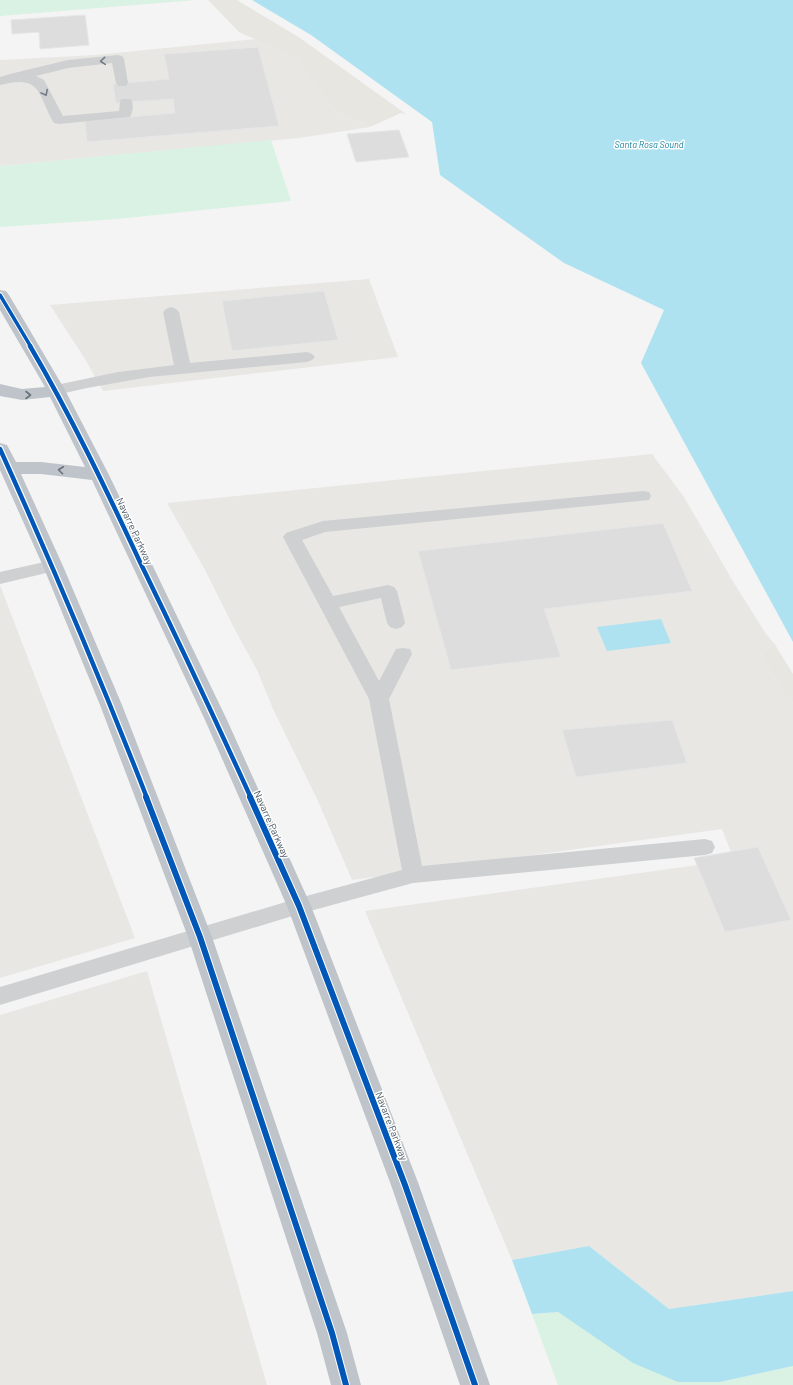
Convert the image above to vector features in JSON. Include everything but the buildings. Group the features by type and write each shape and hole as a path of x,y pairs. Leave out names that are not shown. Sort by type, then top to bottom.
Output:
{"highway":[{"name":"Navarre Parkway","path":"0,295 56,390 99,475 216,720 299,906 405,1185 475,1385"},
{"path":"0,390 15,395 37,395 56,390"},
{"path":"3,458 41,468 99,475"},
{"path":"3,458 53,566 111,705 200,937 332,1333 346,1385"}],"lane":[{"path":"0,81 68,64 118,59 122,83"},
{"path":"14,77 30,78 40,82 59,120 125,114 126,102"},
{"path":"170,312 183,368"},
{"path":"56,390 183,368 307,357"},
{"path":"413,875 379,699 292,537 323,527 643,496"},
{"path":"0,578 53,566"},
{"path":"328,603 388,591 396,623"},
{"path":"379,699 403,654"},
{"path":"0,996 299,906 413,875 705,848"}],"shaded area":[{"path":"256,39 300,59 332,108 370,127 299,138 0,166 0,60 95,55"},
{"path":"369,279 398,357 103,391 85,359 50,305"},
{"path":"652,454 684,497 734,583 766,634 774,643 761,655 784,694 793,703 793,1291 669,1309 589,1246 512,1260 365,911 734,860 722,829 352,880 318,801 273,709 257,670 204,568 167,503"},
{"path":"0,585 135,938 0,978"},
{"path":"147,971 267,1385 0,1385 0,1015"}],"green space":[{"path":"0,0 196,0 0,16"},
{"path":"271,140 291,201 117,219 0,227 0,166"},
{"path":"558,1312 591,1334 720,1382 793,1366 793,1385 558,1385 532,1314"}],"sand":[{"path":"208,0 237,0 300,38 406,114 401,113 370,127 332,108 299,59 239,32"},
{"path":"774,643 793,674 793,703 784,694 761,655"}],"water":[{"name":"Santa Rosa Sound","path":"252,0 793,0 793,642 641,363 664,310 564,263 440,175 432,122 311,35"},
{"path":"661,619 671,643 607,651 597,627"},
{"path":"589,1246 669,1309 793,1291 793,1366 720,1382 678,1382 633,1363 558,1312 532,1314 512,1260"}],"cycle path":[{"path":"0,295 56,390 99,475 216,720 299,906 405,1185 475,1385"},
{"path":"0,449 53,566 111,705 200,937 332,1333 346,1385"}]}
